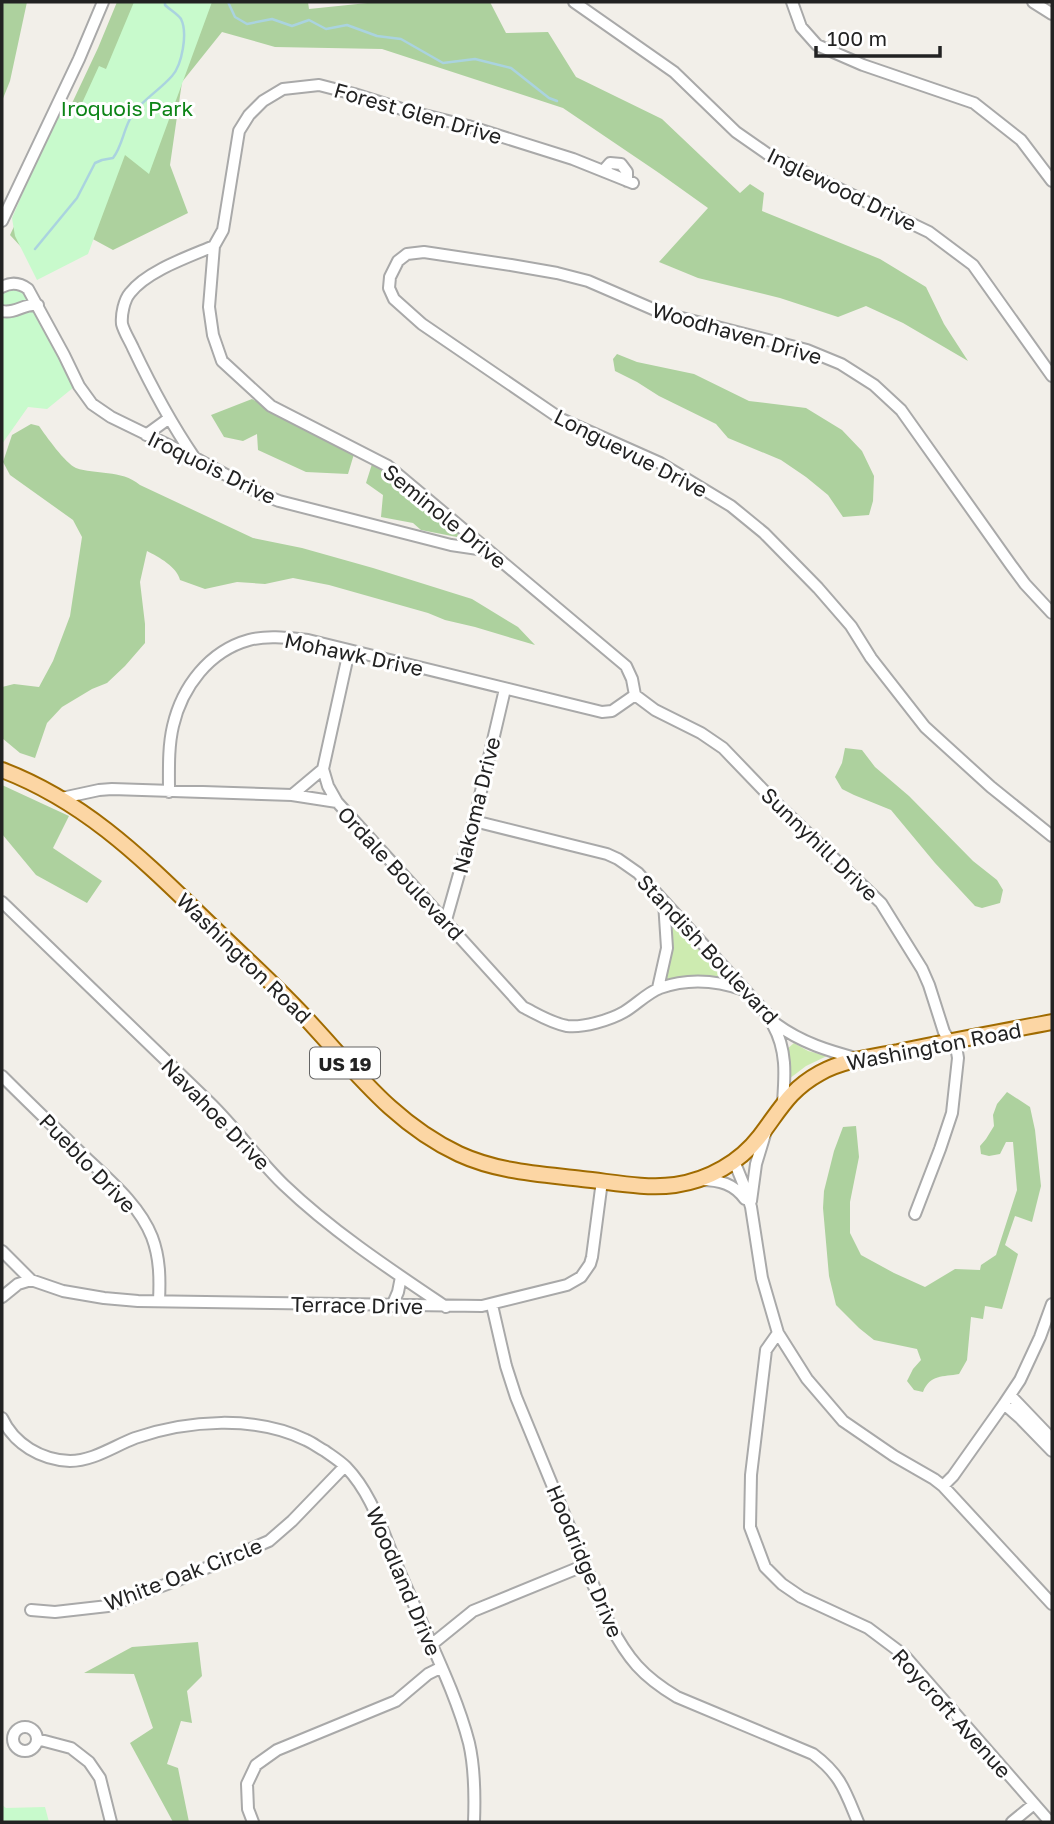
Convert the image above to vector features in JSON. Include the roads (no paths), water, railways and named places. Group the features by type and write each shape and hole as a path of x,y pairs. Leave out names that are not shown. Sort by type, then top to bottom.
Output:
{"main road":[{"name":"Washington Road","path":"2,770 62,798 98,823 147,864 299,1011 389,1107 424,1134 457,1153 491,1166 653,1186 697,1180 734,1161 754,1143 783,1102 817,1074 860,1059 1052,1022"}],"street":[{"path":"2,221 103,2"},
{"name":"Inglewood Drive","path":"574,2 674,72 736,132 769,155 929,232 973,265 1052,376"},
{"path":"792,2 802,27 817,45 863,65 974,103 1021,140 1052,181"},
{"path":"1033,2 1052,14"},
{"name":"Forest Glen Drive","path":"214,246 223,230 239,131 249,115 263,101 283,89 319,85 468,126 573,159 630,182"},
{"path":"195,458 168,419 122,324 123,308 129,293 146,279 214,246"},
{"name":"Seminole Drive","path":"214,246 209,307 213,335 222,361 271,406 388,466 626,666 635,695"},
{"name":"Woodhaven Drive","path":"398,261 407,254 424,252 557,273 588,281 662,313 807,351 841,364 874,385 901,410 1025,584 1052,613"},
{"name":"Longuevue Drive","path":"398,261 390,277 389,288 394,299 422,324 561,419 660,463 731,506 764,533 818,587 851,626 871,658 925,727 991,787 1052,836"},
{"name":"Iroquois Drive","path":"2,286 23,285 28,289 79,386 92,404 111,417 195,458 261,495 451,545 488,551"},
{"path":"2,311 16,311 23,306 38,305"},
{"path":"146,435 168,419"},
{"name":"Mohawk Drive","path":"169,792 173,726 185,693 201,668 222,652 248,640 278,636 308,640 602,712 611,711 635,695"},
{"path":"337,802 323,769 349,651"},
{"name":"Nakoma Drive","path":"446,920 474,821 505,689"},
{"name":"Sunnyhill Drive","path":"635,695 645,704 701,733 723,748 773,800 873,894 888,911 922,969 944,1032 958,1058 951,1113 915,1214"},
{"path":"292,795 323,769"},
{"name":"Ordale Boulevard","path":"62,798 105,790 292,795 337,802 523,1007 557,1023 569,1026 598,1023 623,1013 658,988 692,981 721,982 744,990"},
{"name":"Standish Boulevard","path":"474,821 618,859 638,873 768,1017 785,1031 804,1041 860,1059"},
{"name":"Navahoe Drive","path":"2,902 215,1108 285,1186 401,1277 446,1307"},
{"path":"658,988 667,948 664,902"},
{"path":"2,915 22,922"},
{"path":"768,1017 779,1036 784,1053 786,1071 783,1102"},
{"name":"Pueblo Drive","path":"2,1076 120,1191 141,1218 151,1236 158,1258 159,1301"},
{"path":"751,1207 756,1164 767,1126"},
{"path":"734,1161 751,1207 763,1286 778,1333 807,1379 843,1421 943,1486 1052,1604"},
{"path":"697,1180 731,1185 743,1195 751,1207"},
{"name":"Terrace Drive","path":"2,1251 31,1280 63,1291 104,1298 446,1307 492,1305 567,1285 586,1271 594,1249 602,1181"},
{"path":"392,1306 401,1277"},
{"path":"2,1297 18,1284 31,1280"},
{"path":"943,1486 1007,1400 1030,1359 1052,1304"},
{"name":"Hoodridge Drive","path":"492,1305 516,1398 618,1639 640,1670 677,1697 813,1754 829,1766 841,1782 858,1822"},
{"name":"Roycroft Avenue","path":"778,1333 766,1350 751,1475 750,1527 765,1567 782,1584 801,1597 868,1628 904,1655 1050,1822"},
{"path":"1007,1400 1040,1432 1052,1451"},
{"name":"Woodland Drive","path":"2,1418 7,1429 22,1444 46,1457 72,1461 99,1454 135,1438 180,1427 244,1424 275,1429 306,1440 345,1466 362,1486 377,1513 459,1714 469,1745 475,1785 474,1822"},
{"path":"1040,1432 1052,1439"},
{"name":"White Oak Circle","path":"31,1610 55,1612 108,1606 270,1541 345,1466"},
{"path":"431,1645 472,1611 578,1568 584,1563"},
{"path":"253,1822 248,1809 247,1784 256,1765 277,1750 396,1701 428,1674 440,1668"},
{"path":"37,1740 71,1748 89,1762 100,1779 111,1822"},
{"path":"1013,1822 1034,1804"}],"waterway":[{"path":"35,249 77,198 95,163 113,158 134,113 176,71 183,49 183,25 180,17 165,5 165,2"},
{"path":"228,2 235,17 247,24 272,19 292,26 309,20 326,29 347,25 377,36 401,39 443,63 475,59 511,68 549,98 557,101"}],"park label":[{"name":"Iroquois Park","path":"127,108"}]}
